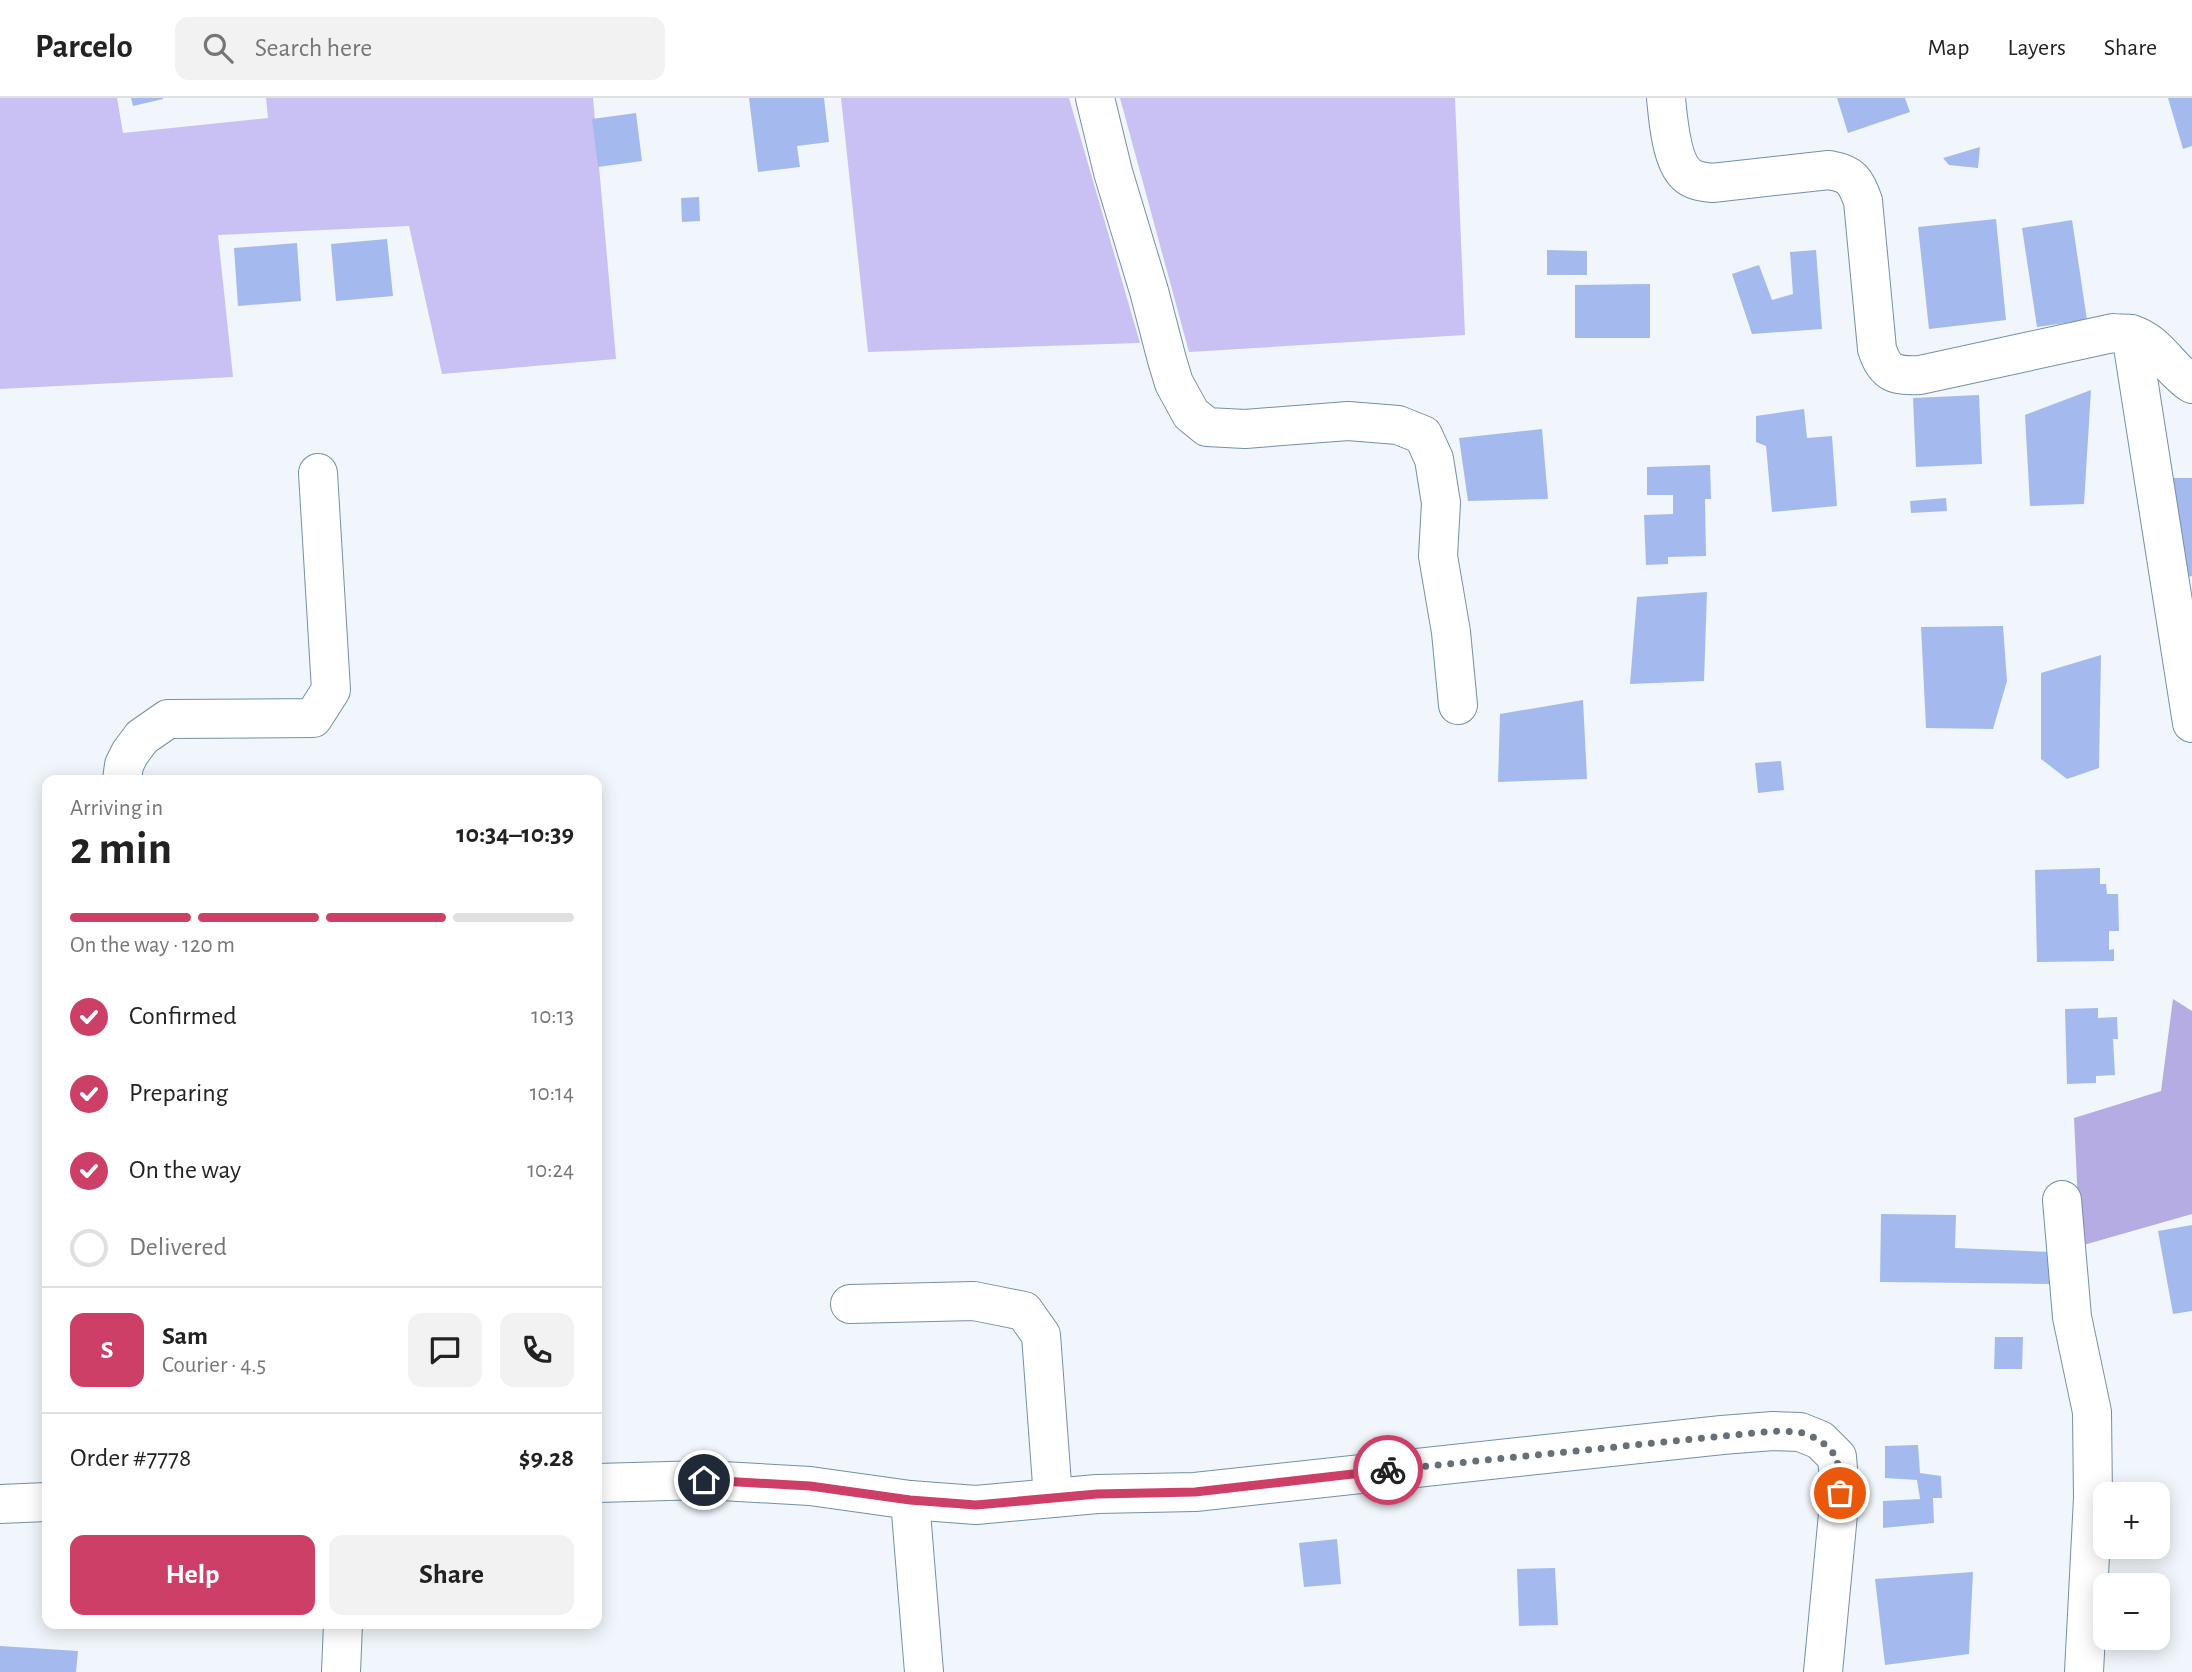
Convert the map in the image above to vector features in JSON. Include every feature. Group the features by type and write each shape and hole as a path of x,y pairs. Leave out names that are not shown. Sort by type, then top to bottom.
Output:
{"street":[{"path":"1095,98 1113,172 1167,360 1174,383 1191,414 1207,427 1245,429 1348,421 1398,425 1423,435 1434,459 1441,503 1438,556 1451,632 1458,705"},
{"path":"1665,98 1677,157 1684,173 1693,180 1712,183 1829,170 1850,176 1863,201 1877,349 1881,362 1890,372 1902,376 1920,375 2113,333 2131,334 2162,354 2174,370 2192,384"},
{"path":"2131,334 2192,723"},
{"path":"123,775 130,753 142,737 168,719 313,718 331,691 318,472"},
{"path":"2062,1200 2072,1317 2092,1412 2093,1499 2084,1672"},
{"path":"850,1304 974,1301 1024,1311 1041,1335 1053,1498"},
{"path":"602,1483 704,1480 810,1486 910,1500 976,1505 1097,1494 1195,1492 1721,1435 1800,1432 1820,1440 1837,1457 1840,1493 1824,1672"},
{"path":"910,1500 924,1672"},
{"path":"0,1504 42,1502"},
{"path":"341,1672 343,1629"}],"shaded area":[{"path":"0,98 117,98 123,133 268,118 266,98 593,98 616,359 442,374 409,226 218,235 233,377 0,389"},
{"path":"841,98 1069,98 1140,343 868,352"},
{"path":"1120,98 1455,98 1465,335 1189,352"},
{"path":"2173,999 2192,1011 2192,1214 2080,1246 2074,1118 2161,1091"}],"building":[{"path":"131,98 163,98 163,99 133,106"},
{"path":"749,98 824,98 829,142 797,146 800,167 758,172"},
{"path":"1837,98 1905,98 1910,112 1848,133"},
{"path":"2168,98 2192,98 2192,146 2183,149"},
{"path":"636,113 642,161 598,167 592,119"},
{"path":"1980,147 1978,168 1949,165 1943,158"},
{"path":"699,197 700,221 682,222 681,198"},
{"path":"1996,219 2006,320 1929,329 1918,227"},
{"path":"2072,220 2087,320 2037,327 2022,228"},
{"path":"387,239 393,296 336,301 331,244"},
{"path":"297,243 301,301 238,306 234,248"},
{"path":"1547,250 1587,251 1587,275 1547,275"},
{"path":"1816,250 1822,329 1752,334 1732,274 1759,265 1772,300 1793,294 1790,252"},
{"path":"1650,284 1650,338 1575,338 1575,285"},
{"path":"2091,390 2084,504 2030,506 2025,415"},
{"path":"1979,395 1982,464 1916,467 1913,398"},
{"path":"1804,409 1807,438 1832,436 1837,506 1772,512 1766,446 1756,442 1756,416"},
{"path":"1542,429 1548,499 1468,501 1459,438"},
{"path":"1710,465 1711,499 1705,499 1706,556 1668,557 1668,564 1646,565 1644,515 1673,514 1673,495 1647,495 1647,467"},
{"path":"2161,478 2192,478 2192,576 2179,579"},
{"path":"1946,498 1947,511 1911,513 1910,501"},
{"path":"1707,592 1704,681 1630,684 1637,597"},
{"path":"2003,626 2007,681 1993,729 1926,728 1921,627"},
{"path":"2101,655 2099,768 2067,779 2041,759 2041,673"},
{"path":"1583,700 1587,779 1498,782 1500,714"},
{"path":"1781,761 1784,790 1758,793 1755,763"},
{"path":"2100,868 2100,884 2106,884 2107,894 2118,894 2119,931 2109,931 2109,950 2114,949 2114,961 2037,962 2035,870"},
{"path":"2098,1008 2098,1018 2117,1017 2118,1039 2113,1039 2115,1075 2096,1076 2096,1083 2067,1084 2065,1009"},
{"path":"1881,1214 1956,1215 1955,1248 2052,1252 2053,1284 1880,1282"},
{"path":"2192,1225 2192,1311 2173,1314 2158,1231"},
{"path":"1995,1337 2023,1337 2022,1369 1994,1369"},
{"path":"1918,1445 1920,1473 1941,1476 1942,1498 1933,1498 1934,1523 1883,1528 1883,1501 1920,1499 1917,1480 1885,1478 1885,1446"},
{"path":"1337,1539 1341,1584 1304,1587 1299,1543"},
{"path":"1555,1568 1558,1625 1519,1626 1517,1569"},
{"path":"1973,1572 1969,1654 1885,1665 1875,1579"},
{"path":"0,1646 78,1651 76,1672 0,1672"}],"way so far":[{"path":"1388,1470 1721,1435 1800,1432 1820,1440 1837,1457 1840,1493"}],"route":[{"path":"704,1480 810,1486 910,1500 976,1505 1097,1494 1195,1492 1388,1470"}]}
